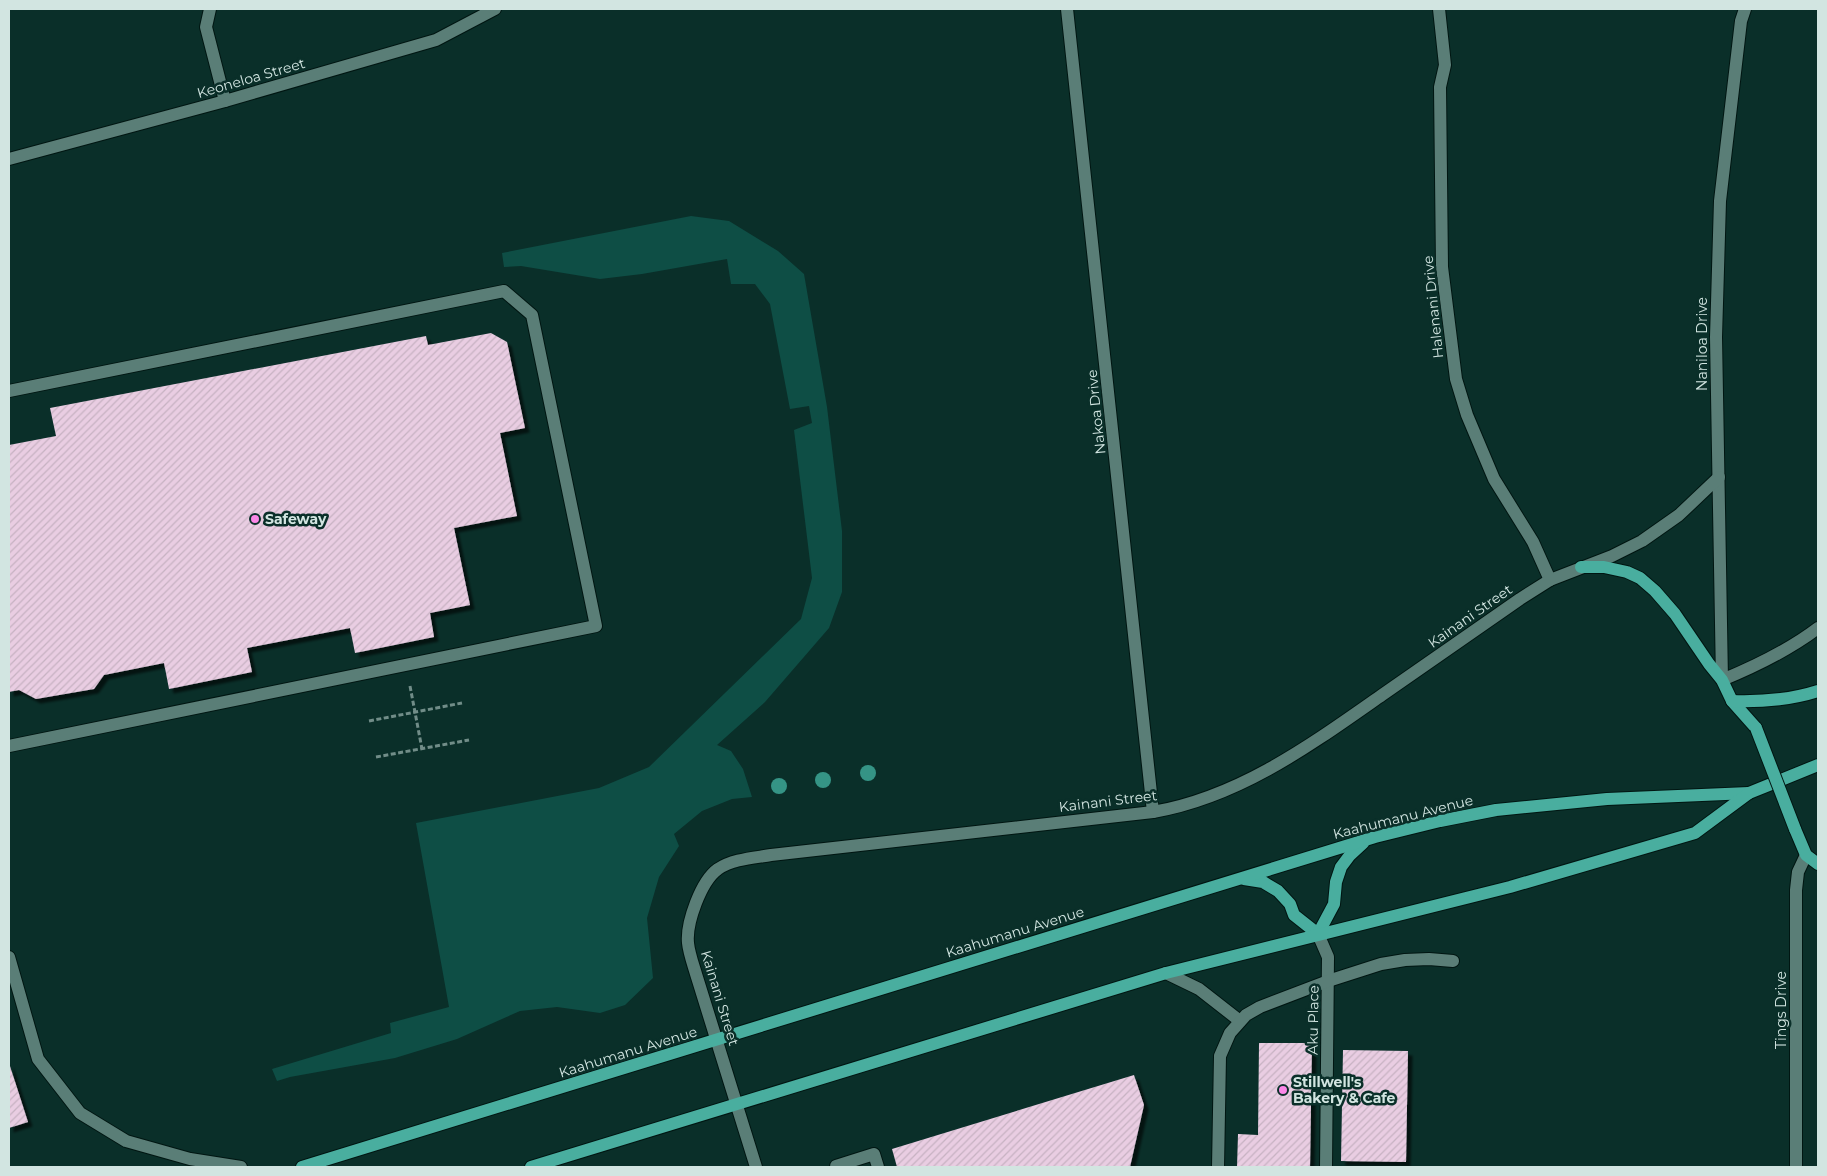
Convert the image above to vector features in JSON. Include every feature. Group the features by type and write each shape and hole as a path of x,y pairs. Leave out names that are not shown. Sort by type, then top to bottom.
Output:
{"main road":[{"path":"1581,568 1616,569 1640,578 1655,591 1675,614 1722,680 1732,702 1756,728 1803,850 1818,864"},
{"path":"1732,702 1758,702 1796,698 1818,692"},
{"name":"Kaahumanu Avenue","path":"531,1167 1166,973 1510,888 1695,833 1749,793 1818,765"},
{"name":"Kaahumanu Avenue","path":"302,1167 1375,837 1496,810 1607,799 1749,793"},
{"path":"1239,879 1262,882 1278,891 1286,899 1294,915 1318,934 1334,904 1336,882 1345,860 1361,844 1375,837"}],"street":[{"path":"210,9 206,27 225,101"},
{"name":"Keoneloa Street","path":"9,159 225,101 436,40 495,9"},
{"name":"Nakoa Drive","path":"1066,9 1153,812"},
{"name":"Halenani Drive","path":"1439,9 1445,65 1440,87 1442,267 1456,379 1467,416 1494,478 1533,542 1550,580"},
{"name":"Naniloa Drive","path":"1722,680 1716,337 1720,201 1744,9"},
{"path":"9,391 504,291 532,315 596,626 9,746"},
{"name":"Kainani Street","path":"756,1167 688,943 689,928 699,896 707,880 718,869 735,861 771,855 1153,812 1207,797 1251,779 1294,756 1550,580 1612,556 1642,540 1670,522 1696,501 1718,477"},
{"path":"1722,680 1757,665 1818,628"},
{"name":"Tings Drive","path":"1796,1167 1796,890 1803,850"},
{"name":"Aku Place","path":"1318,934 1328,957 1326,1167"},
{"path":"9,957 38,1059 80,1113 126,1141 190,1159 241,1167"},
{"path":"1218,1167 1220,1056 1230,1033 1240,1021 1260,1007 1328,981 1381,964 1429,959 1453,961"},
{"path":"1166,973 1199,989 1240,1021"},
{"path":"836,1166 874,1154 878,1167"}],"path":[{"path":"406,665 422,749"},
{"path":"369,721 462,703"},
{"path":"376,757 469,740"}],"green space":[{"path":"691,216 729,221 778,251 804,274 827,407 842,531 842,592 829,628 765,702 717,745 731,751 743,769 752,797 732,799 702,811 674,834 679,846 659,877 647,918 653,978 625,1005 600,1013 557,1007 520,1011 457,1039 395,1058 277,1081 272,1069 391,1033 390,1023 449,1007 416,823 599,788 649,767 801,619 812,578 794,430 812,423 809,406 790,409 770,304 755,284 731,284 727,259 642,274 600,279 521,266 504,267 502,253"}],"building":[{"name":"Safeway","path":"491,333 507,342 525,428 500,433 517,516 454,528 470,605 430,613 434,637 355,653 350,628 247,648 252,672 169,689 164,663 104,675 94,689 36,699 19,690 9,692 9,445 56,436 50,408 426,336 428,345"},
{"path":"1259,1043 1312,1043 1310,1167 1237,1167 1238,1134 1258,1135"},
{"path":"1343,1050 1408,1051 1406,1162 1341,1161"},
{"path":"9,1063 28,1122 9,1128"},
{"path":"1134,1075 1144,1105 1130,1167 897,1167 892,1149"}],"place":[{"name":"Safeway","path":"255,519"},
{"name":"Stillwell's Bakery & Cafe","path":"1283,1090"}]}
